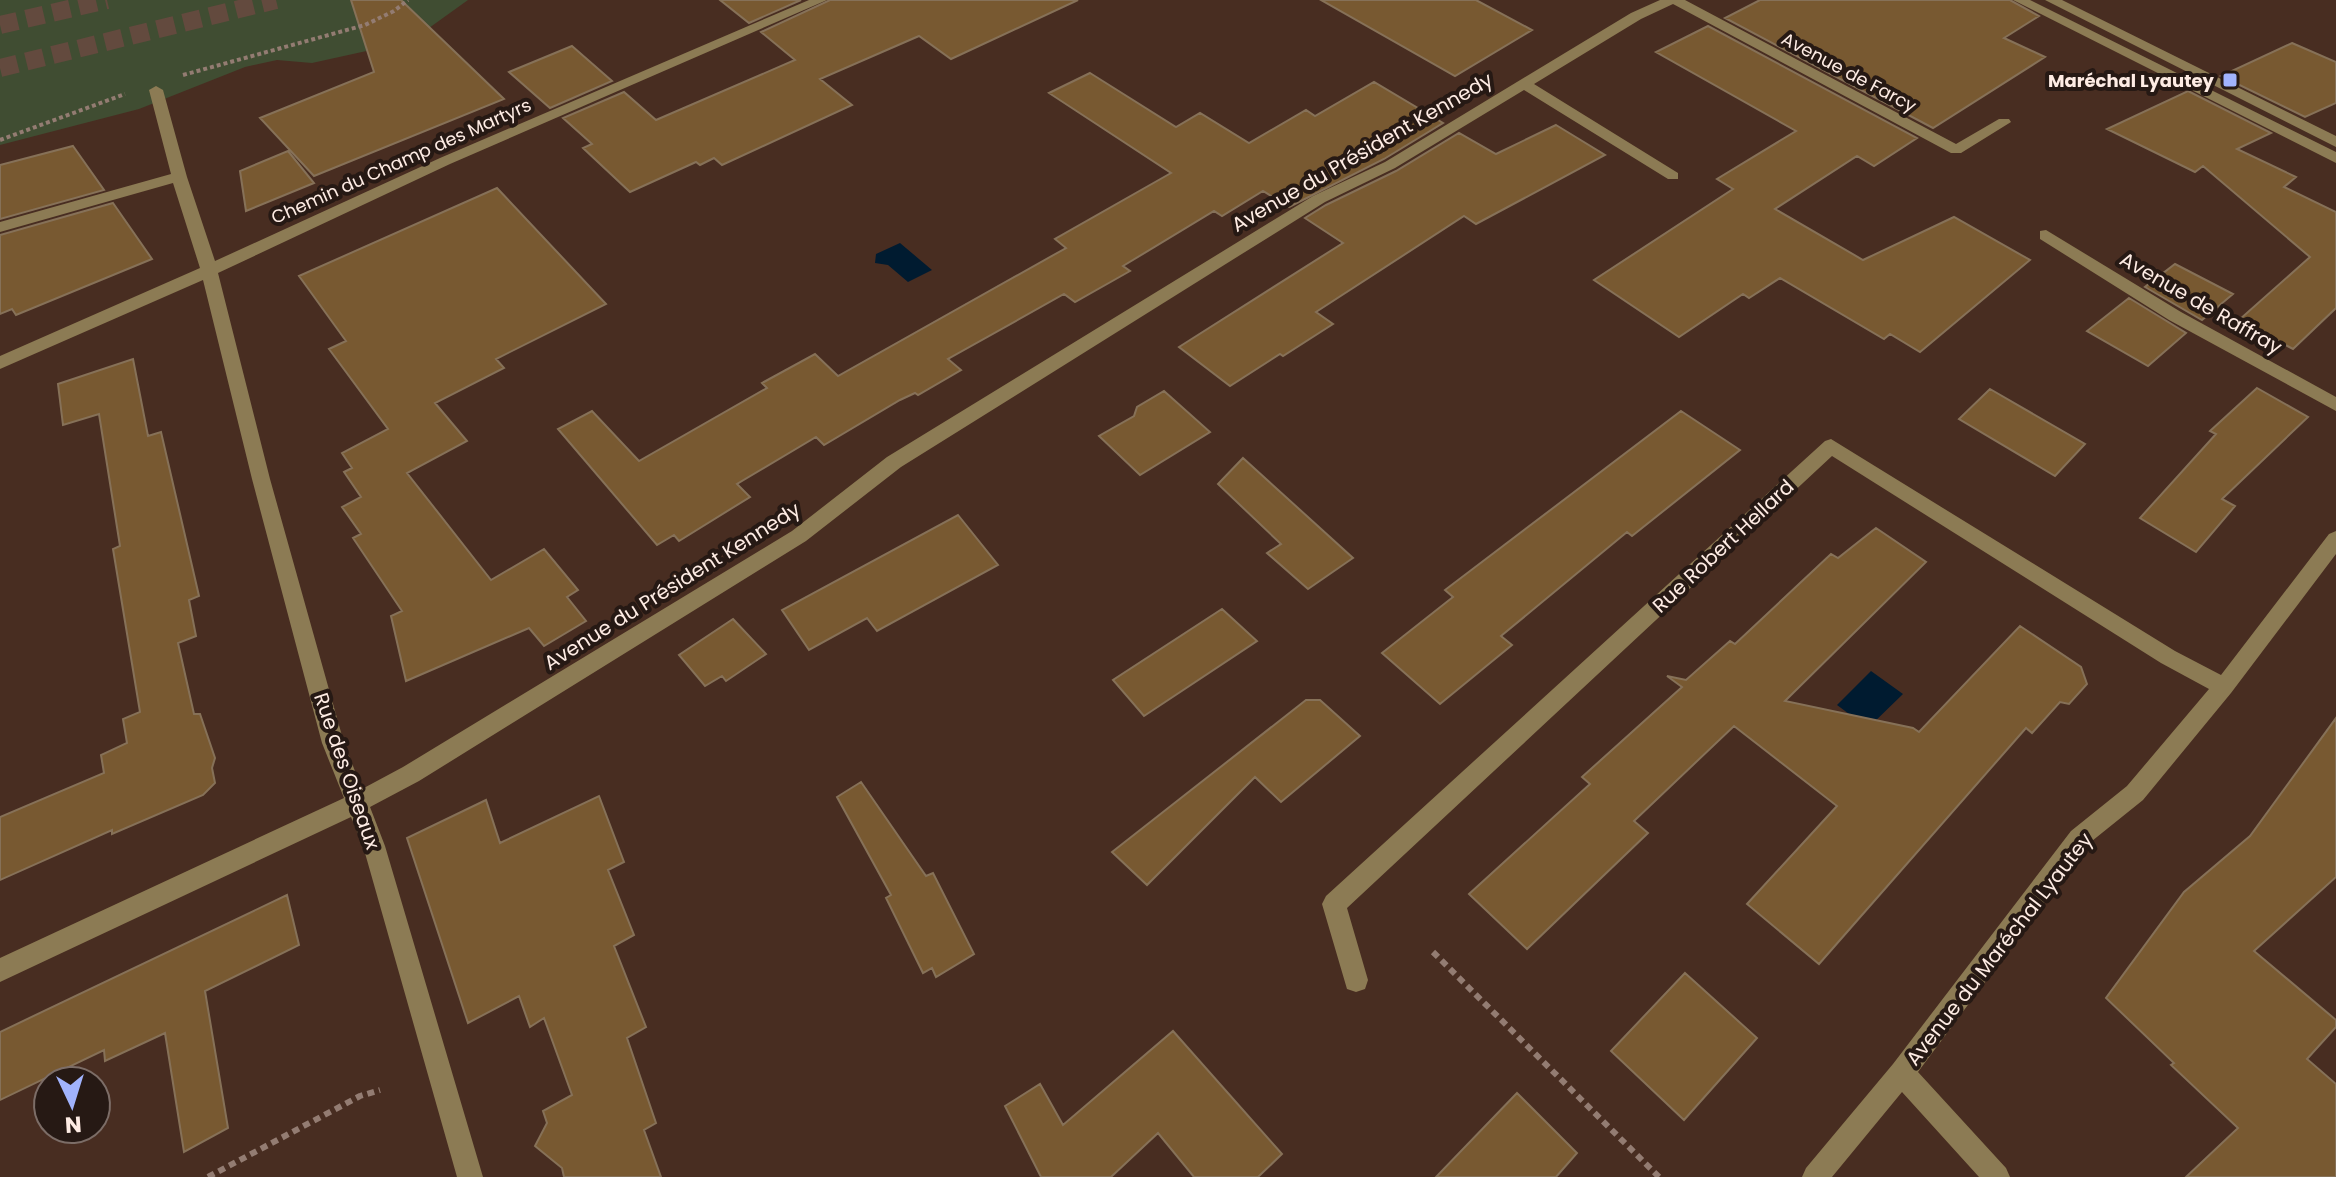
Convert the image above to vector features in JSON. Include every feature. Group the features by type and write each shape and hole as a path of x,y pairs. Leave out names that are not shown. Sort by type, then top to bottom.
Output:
{"street":[{"name":"Chemin du Champ des Martyrs","path":"0,363 445,161 820,0"},
{"name":"Avenue du Président Kennedy","path":"0,970 411,774 799,536 894,462 1319,199 1390,165 1636,16 1673,0"},
{"name":"Avenue de Farcy","path":"1673,0 1956,150 2004,122"},
{"path":"2020,0 2336,158"},
{"path":"2052,0 2336,142"},
{"path":"1525,84 1673,176"},
{"name":"Rue des Oiseaux","path":"156,90 179,177 209,269 261,479 333,743 374,846 470,1177"},
{"path":"0,227 179,177"},
{"name":"Avenue de Raffray","path":"2046,235 2175,316 2336,405"},
{"name":"Rue Robert Hellard","path":"1356,980 1334,904 1831,446 2168,657 2224,687"},
{"name":"Avenue du Maréchal Lyautey","path":"1815,1177 1902,1073 2079,838 2135,793 2224,687 2336,539"},
{"path":"1902,1073 1997,1177"}],"path":[{"path":"393,0 394,11"},
{"path":"0,140 29,134 79,106 123,94 156,90 189,72 352,28 394,11 408,0"},
{"path":"1433,952 1659,1177"},
{"path":"208,1177 360,1096 380,1090"}],"green space":[{"path":"0,0 468,0 429,28 380,48 312,63 277,60 245,67 139,109 0,145"}],"water":[{"path":"900,243 932,270 908,282 888,265 875,263 876,254"},
{"path":"1871,671 1903,694 1868,728 1837,705"}],"building":[{"path":"351,0 401,0 504,99 314,176 260,118 374,72"},
{"path":"720,0 801,0 749,23"},
{"path":"830,0 1078,0 951,59 919,36 820,79 852,105 722,165 714,158 700,165 696,162 630,192 583,148 592,144 563,118 624,92 656,120 795,60 761,32"},
{"path":"1321,0 1476,0 1532,30 1455,76"},
{"path":"1760,0 2010,0 2039,16 2004,38 2045,57 1933,128 1725,18"},
{"path":"1708,26 1917,138 1874,166 1857,156 1775,209 1863,260 1954,217 2030,260 1920,352 1890,334 1884,339 1780,278 1749,298 1743,294 1679,337 1594,280 1733,189 1717,179 1796,131 1656,52"},
{"path":"2292,43 2336,62 2336,103 2305,117 2221,76"},
{"path":"572,46 612,81 550,108 509,72"},
{"path":"1090,73 1176,127 1200,113 1249,143 1306,110 1315,116 1374,82 1443,123 1384,159 1289,207 1263,191 1222,216 1214,211 1123,266 1130,271 1075,302 1064,294 948,359 961,370 918,395 915,393 900,400 824,445 816,437 737,484 750,497 679,541 674,535 657,545 558,429 592,411 639,461 767,388 762,383 815,354 838,376 1066,248 1055,239 1171,173 1049,93"},
{"path":"2188,91 2271,133 2237,149 2296,177 2284,187 2336,212 2336,308 2293,349 2239,320 2310,257 2203,166 2195,172 2107,129"},
{"path":"1556,125 1605,155 1476,224 1464,216 1316,312 1333,324 1283,356 1280,354 1230,386 1179,347 1343,243 1305,218 1326,205 1396,171 1459,133 1496,154"},
{"path":"73,146 104,190 0,219 0,165"},
{"path":"288,151 314,183 246,211 240,171"},
{"path":"497,188 606,304 496,359 504,368 435,403 467,441 407,473 491,580 544,549 578,590 567,597 586,621 544,646 529,628 406,681 391,616 402,611 353,538 361,534 342,507 361,497 344,472 352,468 342,453 388,429 329,349 346,341 299,276"},
{"path":"113,203 152,259 16,315 12,309 0,314 0,235"},
{"path":"2175,264 2233,294 2202,320 2145,287"},
{"path":"2129,298 2186,333 2148,366 2087,331"},
{"path":"133,359 148,436 161,432 199,596 189,600 196,636 178,643 194,714 200,714 215,758 212,768 215,783 203,795 112,834 112,830 0,880 0,817 104,773 101,755 127,743 123,719 140,712 113,549 120,546 99,414 63,425 58,384"},
{"path":"2257,388 2308,417 2222,499 2235,506 2196,552 2140,518 2216,434 2210,431"},
{"path":"1990,389 2085,444 2055,476 1959,419"},
{"path":"1164,391 1210,432 1140,475 1099,436 1134,416 1137,407"},
{"path":"1681,411 1740,450 1632,536 1627,532 1501,636 1512,645 1440,704 1382,653 1453,597 1445,590"},
{"path":"1243,458 1353,558 1308,589 1267,553 1281,544 1218,484"},
{"path":"958,515 998,565 877,631 867,618 809,650 782,610"},
{"path":"1876,528 1926,562 1785,701 1913,728 1919,732 2020,626 2081,667 2087,684 2069,704 2060,702 2032,733 2026,728 1819,964 1747,904 1837,806 1734,726 1634,821 1648,833 1527,949 1469,894 1590,784 1582,777 1682,687 1667,676 1686,680 1730,641 1735,644 1831,554 1838,558"},
{"path":"1222,609 1257,641 1144,716 1113,680"},
{"path":"733,619 766,654 726,681 722,676 705,686 679,655"},
{"path":"1306,700 1320,700 1360,736 1281,802 1255,777 1147,885 1112,852"},
{"path":"2336,718 2336,877 2254,951 2336,1020 2336,1027 2307,1059 2336,1084 2336,1177 2186,1177 2238,1128 2106,998 2184,892 2250,836"},
{"path":"861,782 926,876 933,873 974,954 936,977 932,968 923,973 886,898 891,895 837,797"},
{"path":"599,796 624,862 608,870 634,935 614,946 646,1027 627,1038 656,1123 644,1130 661,1177 564,1177 562,1168 535,1146 547,1123 543,1111 572,1095 544,1018 530,1027 519,996 468,1023 407,838 486,800 500,843"},
{"path":"287,895 299,945 205,991 228,1128 184,1152 165,1033 105,1061 104,1050 73,1065 32,1065 32,1085 0,1100 0,1032"},
{"path":"1685,973 1757,1038 1684,1120 1611,1051"},
{"path":"1173,1031 1282,1154 1258,1177 1194,1177 1158,1133 1111,1177 1041,1177 1005,1106 1040,1084 1063,1125"},
{"path":"1517,1093 1577,1153 1556,1177 1436,1177"}],"tunnel":[{"path":"0,25 107,0"},
{"path":"0,68 276,0"}],"place":[{"name":"Maréchal Lyautey","path":"2230,80"}]}
